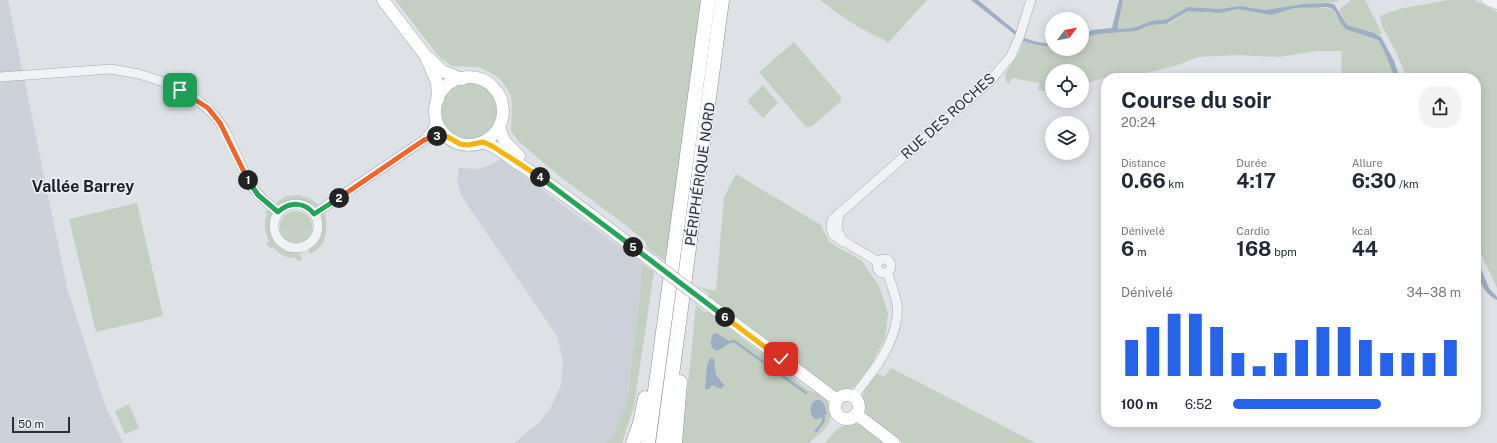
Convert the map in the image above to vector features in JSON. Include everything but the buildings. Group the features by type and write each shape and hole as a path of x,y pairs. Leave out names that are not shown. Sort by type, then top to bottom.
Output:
{"highway":[{"name":"PÉRIPHÉRIQUE NORD","path":"648,443 708,0"},
{"name":"PÉRIPHÉRIQUE NORD","path":"676,348 722,0"},
{"path":"634,443 641,417 652,361 661,347"},
{"path":"663,443 676,348"},
{"path":"675,443 680,383 676,348"}],"main road":[{"path":"383,0 425,55 442,71 462,79"},
{"path":"425,55 437,82 438,100"},
{"path":"473,78 487,83 498,94 503,108 503,115 499,128 494,134 483,142 468,145 452,140 446,136 436,119 436,106 445,88 451,83 462,79 473,78"},
{"path":"499,128 505,142 537,174"},
{"path":"483,142 506,153 518,163 537,174 837,400"},
{"path":"844,395 853,397 856,400 858,407 856,414 847,419 840,417 835,409 837,400 844,395"},
{"path":"856,414 894,443"}],"street":[{"name":"RUE DES ROCHES","path":"853,397 884,354 895,327 898,306 887,272 891,267 889,261 883,259 879,262 833,235 831,227 832,220 990,81 1011,56 1020,36 1031,0"},
{"path":"1486,0 1497,5"},
{"path":"0,77 111,69 139,74 170,84 199,101 215,116 224,130 251,186 258,195 278,212"},
{"path":"314,214 424,140 432,130 436,119"},
{"path":"424,140 442,135 446,136"},
{"path":"297,204 305,206 314,214 318,224 316,234 307,245 297,248 286,246 277,238 275,234 274,222 278,212 289,205 297,204"}],"shaded area":[{"path":"0,0 8,0 67,288 105,405 123,443 0,443"},
{"path":"501,159 643,264 627,402 614,435 604,443 514,443 540,422 551,407 561,385 563,362 557,336 462,197 457,182 459,168 477,169 490,165"}],"green space":[{"path":"395,0 704,0 690,102 665,261 646,247 646,242 628,227 558,175 518,141 511,131 511,96 498,77 479,67 452,66 440,58"},
{"path":"820,0 927,0 888,43 852,23"},
{"path":"1123,0 1338,0 1338,2 1303,4 1266,10 1240,6 1220,9 1188,7 1167,19 1150,21 1133,28 1116,29"},
{"path":"1351,0 1365,0 1382,33 1379,35 1347,25 1339,10"},
{"path":"1448,0 1474,0 1497,12 1497,288 1481,254 1481,73 1405,73 1382,26 1380,16 1399,9"},
{"path":"1318,7 1333,9 1345,29 1378,40 1393,73 1342,73 1341,51 1317,51 1279,57 1238,55 1198,57 1175,66 1146,73 1101,73 1101,79 1089,83 1089,64 1045,64 1045,91 1038,89 1040,83 1012,78 1009,84 1006,81 1005,74 1020,51 1023,41 1045,46 1045,56 1089,56 1089,36 1129,31 1151,25 1170,23 1188,11 1210,13 1237,9 1271,15 1295,8"},
{"path":"794,42 841,97 841,101 811,127 806,127 759,72"},
{"path":"464,83 474,83 489,91 495,100 497,111 495,122 489,131 474,139 464,139 453,134 446,127 441,116 441,106 446,95 453,88"},
{"path":"763,85 778,103 763,118 747,101"},
{"path":"736,174 821,225 829,242 861,260 879,286 888,313 885,338 871,365 857,384 850,389 839,391 827,387 709,297 709,294 699,287 716,291 724,197"},
{"path":"298,195 309,198 319,205 315,207 301,200 293,200 279,205 276,203 286,196"},
{"path":"137,203 163,316 96,332 69,219"},
{"path":"269,209 272,212 270,228 274,241 283,249 290,252 299,253 302,260 298,261 296,258 283,256 273,247 270,248 266,243 269,241 265,228 267,214 265,213"},
{"path":"299,211 305,213 310,218 312,227 310,236 305,241 293,243 287,241 282,236 280,224 282,218 287,213"},
{"path":"325,214 326,232 323,243 315,251 309,254 309,250 320,240 322,232 321,216"},
{"path":"643,264 654,272 634,406 622,443 604,443 614,435 627,402"},
{"path":"696,305 705,312 708,312 810,391 821,395 828,404 831,415 830,421 823,431 809,443 682,443"},
{"path":"891,368 1036,443 902,443 866,415 862,398 865,388 877,374 885,376"},
{"path":"129,404 139,428 125,434 115,411"},
{"path":"855,423 862,425 888,443 825,443 834,432 841,427"}],"water":[{"path":"971,0 978,0 1024,38 1045,43 1045,46 1023,41"},
{"path":"1119,0 1123,0 1117,29 1133,28 1151,21 1167,19 1188,7 1219,9 1240,6 1266,10 1303,4 1327,3 1334,4 1347,25 1374,33 1381,37 1394,61 1398,73 1393,73 1378,40 1345,29 1333,9 1327,7 1295,8 1271,15 1237,9 1220,13 1188,11 1166,24 1151,25 1135,31 1098,34 1089,36 1089,31 1112,28"},
{"path":"1481,270 1489,288 1497,297 1497,300 1492,297 1481,284"},
{"path":"717,333 730,343 717,351 711,346 711,341 713,334"},
{"path":"710,358 714,359 716,375 724,385 721,389 712,385 709,389 705,389 707,365"},
{"path":"816,400 820,400 824,404 827,413 821,418 814,419 811,409 812,403"}],"waterway":[{"path":"730,342 734,341 806,393"},
{"path":"816,431 823,422 824,417"}],"district":[{"name":"Vallée Barrey","path":"83,186"}],"route":[{"path":"180,90 199,101 215,116 228,137 251,186 258,195 278,212 289,205 297,204 309,208 314,214 424,140 442,135 460,144 475,145 483,142 492,146 506,153 518,163 537,174 781,359"}]}
